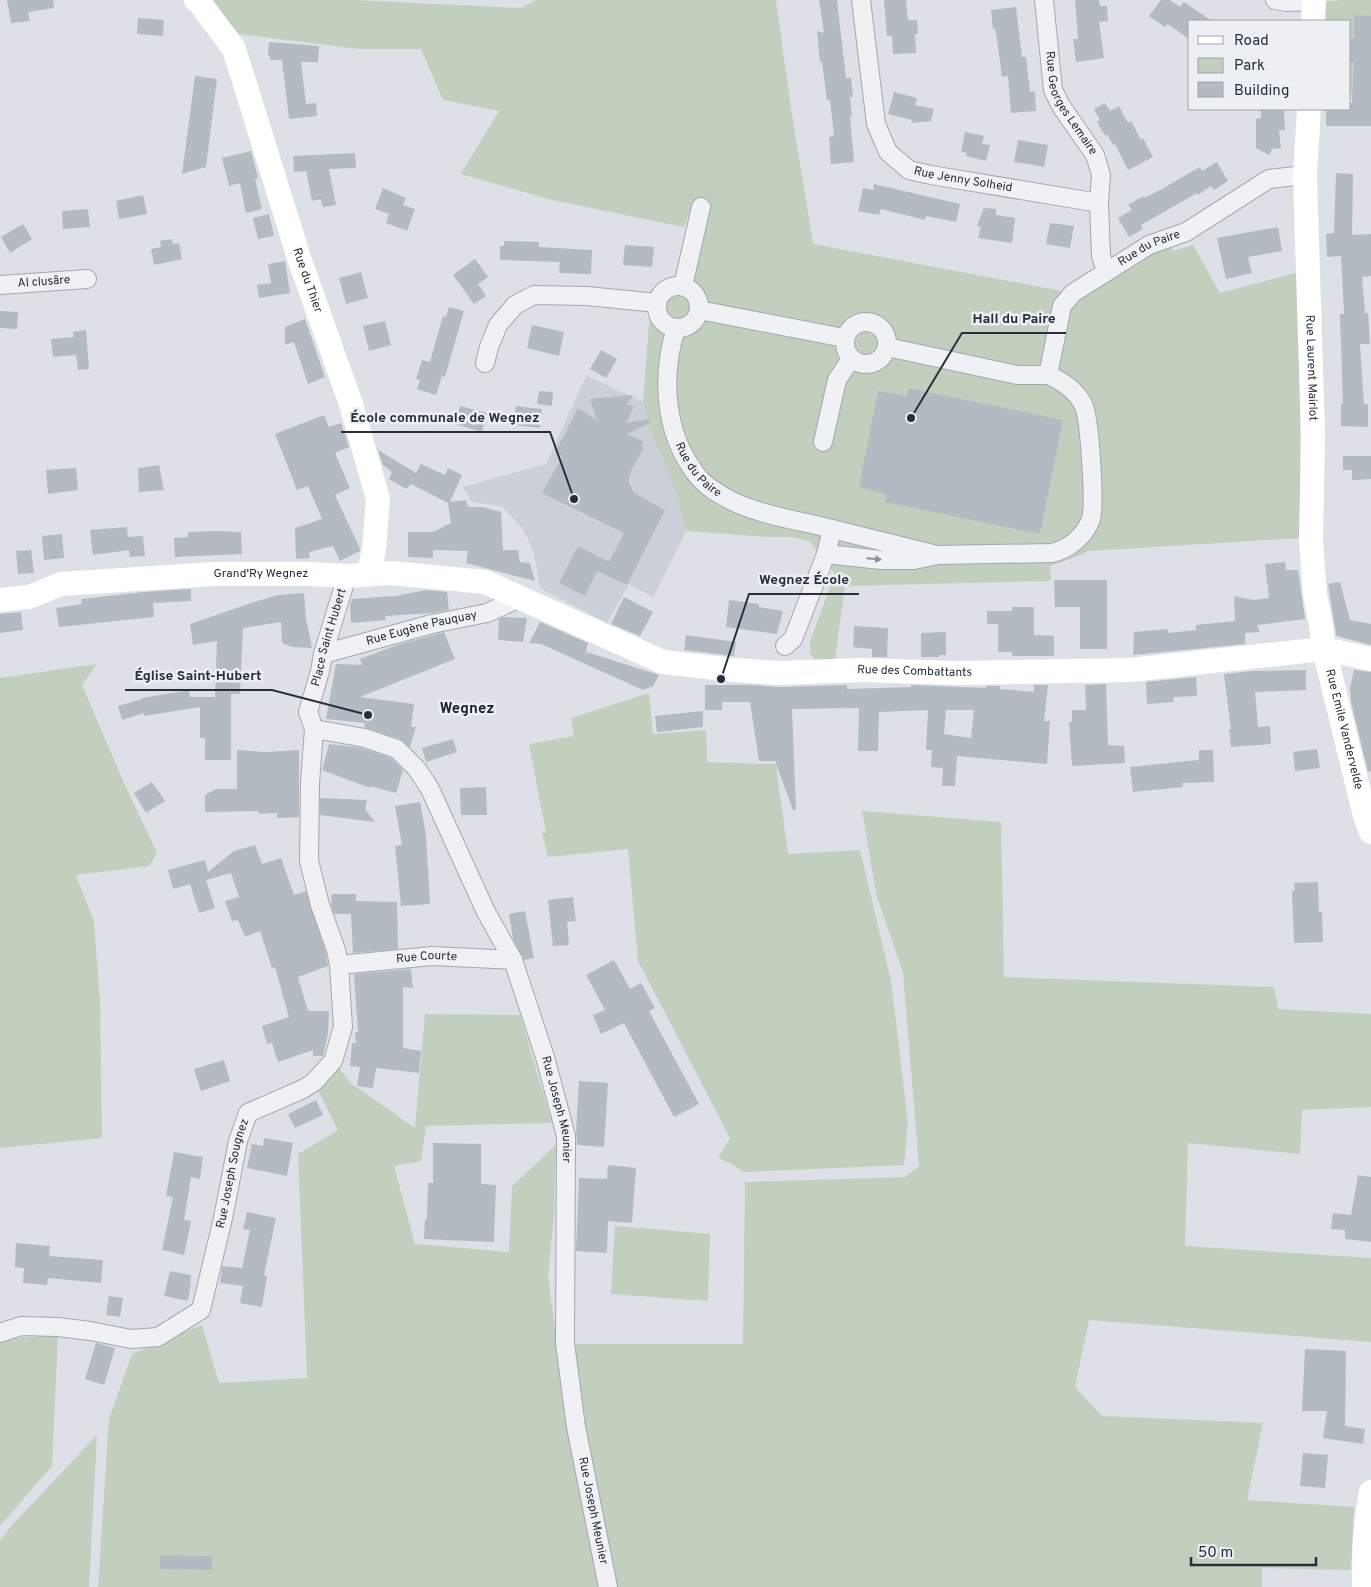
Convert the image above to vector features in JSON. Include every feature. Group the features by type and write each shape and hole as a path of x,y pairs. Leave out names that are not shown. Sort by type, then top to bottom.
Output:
{"street":[{"name":"Rue du Thier","path":"196,0 234,49 300,261 350,404 378,499 374,549 358,574"},
{"name":"Rue Jenny Solheid","path":"861,0 876,124 888,152 909,170 1099,203"},
{"name":"Rue Georges Lemaire","path":"1044,0 1054,90 1061,106 1095,154 1101,175 1099,203"},
{"path":"1275,0 1314,8"},
{"name":"Rue Laurent Mairlot","path":"1309,110 1306,175 1313,435 1311,540 1315,595 1321,625"},
{"name":"Rue du Paire","path":"1048,375 1062,306 1073,293 1150,245 1186,232 1269,179 1306,175"},
{"path":"1099,203 1101,256 1106,271"},
{"path":"683,286 701,207"},
{"name":"Al clusâre","path":"0,285 87,279"},
{"path":"683,286 697,297 699,310 694,321 689,325 676,328 669,326 659,317 657,303 659,297 668,287 683,286"},
{"path":"485,363 498,325 515,306 534,295 587,296 657,303"},
{"path":"699,310 844,338"},
{"path":"859,322 873,323 884,332 887,339 887,347 881,358 870,364 857,363 851,359 845,350 844,338 847,331 859,322"},
{"name":"Rue du Paire","path":"676,328 669,348 666,377 667,403 679,442 696,476 715,492 736,503 829,543 881,560 914,560 938,555"},
{"name":"Rue du Paire","path":"829,543 938,555 1052,553 1063,550 1080,537 1090,519 1092,508 1087,418 1083,404 1063,381 1048,375 1017,375 887,347"},
{"path":"823,442 837,380 851,359"},
{"path":"779,673 785,646 792,639 829,543"},
{"name":"Grand'Ry Wegnez","path":"0,600 29,597 61,584 213,574 391,573 485,582 520,598"},
{"name":"Place Saint Hubert","path":"314,729 308,712 323,654 358,574"},
{"name":"Rue Eugène Pauquay","path":"323,654 432,624 487,613 520,598"},
{"name":"Rue des Combattants","path":"520,598 663,662 734,670 779,673 860,670 956,673 1130,670 1324,649 1371,659"},
{"name":"Rue Emile Vandervelde","path":"1321,625 1324,649 1364,816 1371,832"},
{"name":"Rue Joseph Meunier","path":"314,729 365,738 397,749 417,768 437,805 486,912 513,960 545,1057 566,1136 565,1343 576,1427 608,1587"},
{"name":"Rue Joseph Sougnez","path":"0,1333 21,1326 58,1327 131,1338 158,1337 201,1310 223,1218 238,1141 248,1113 303,1089 314,1082 333,1061 343,1027 339,965 336,950 320,905 309,861 310,783 314,729"},
{"name":"Rue Courte","path":"339,965 432,956 513,960"},
{"path":"1364,1587 1363,1570 1371,1492"}],"shaded area":[{"path":"587,376 643,402 651,433 677,495 686,531 653,597 629,584 607,623 540,588 534,553 523,529 502,506 472,502 463,487 546,464"}],"green space":[{"path":"207,0 354,0 521,8 536,0 776,0 813,244 1073,293 1106,271 1170,246 1173,251 1193,245 1220,293 1299,272 1301,538 1089,551 1050,566 1051,581 845,586 835,659 815,660 810,653 810,641 835,574 809,541 791,537 686,531 677,495 651,433 643,402 651,298 664,280 677,275 709,209 692,205 684,227 552,200 461,174 499,111 443,100 421,49 359,49 239,34"},
{"path":"1371,0 1371,93 1351,94 1351,20 1321,20 1321,2"},
{"path":"97,664 82,685 124,783 157,853 149,866 76,875 94,922 100,1001 102,1138 0,1148 0,678"},
{"path":"649,693 653,734 706,730 707,762 776,764 788,854 860,850 891,981 908,1122 904,1165 745,1172 718,1157 730,1138 638,961 628,849 548,857 542,832 546,833 529,744 574,736 571,718"},
{"path":"862,811 1001,822 1004,977 1274,987 1278,1009 1371,1014 1371,1107 1302,1110 1300,1154 1188,1143 1185,1246 1371,1258 1371,1342 1089,1320 1075,1387 1102,1416 1263,1423 1247,1500 1354,1507 1351,1570 1262,1568 1262,1587 612,1587 570,1344 743,1344 745,1182 905,1177 919,1166 903,973 876,894"},
{"path":"425,1014 520,1015 552,1123 426,1126 421,1161 394,1166 415,1244 509,1252 512,1186 556,1145 554,1215 548,1277 562,1378 599,1587 98,1587 109,1419 132,1354 202,1325 219,1383 307,1378 298,1154 338,1130 318,1090 338,1067 352,1084 415,1128"},
{"path":"615,1226 710,1234 708,1301 611,1294"},
{"path":"58,1335 52,1466 0,1526 0,1339"},
{"path":"97,1435 89,1587 0,1587 0,1540"}],"building":[{"path":"7,0 53,0 54,8 28,12 30,21 11,23"},
{"path":"819,0 837,0 846,78 851,78 853,97 850,97 852,117 850,117 854,162 831,164 829,137 834,136 830,100 827,100 822,62 820,62 817,31 824,33"},
{"path":"884,0 906,0 908,20 917,20 918,34 915,34 916,53 893,54 892,36 887,36"},
{"path":"1075,0 1099,0 1100,6 1107,6 1108,21 1099,22 1104,58 1076,62 1073,39 1078,39"},
{"path":"1161,0 1170,0 1180,7 1184,2 1211,20 1188,20 1188,39 1168,24 1165,27 1149,16"},
{"path":"1016,7 1022,57 1026,57 1030,92 1035,91 1036,111 1011,113 1008,76 1002,77 991,10"},
{"path":"1354,15 1371,16 1371,126 1326,126 1326,110 1351,110 1354,62 1351,61 1351,38 1354,38"},
{"path":"138,18 164,20 163,36 137,34"},
{"path":"269,42 319,46 318,62 301,62 306,104 316,103 317,116 289,119 282,60 270,60 270,56 268,56"},
{"path":"195,76 217,79 206,167 182,174"},
{"path":"894,92 917,98 915,105 934,109 931,121 911,123 912,120 888,114"},
{"path":"1105,103 1110,111 1119,106 1128,123 1131,121 1141,140 1143,138 1153,157 1128,170 1115,144 1113,145 1107,134 1105,136 1097,122 1100,120 1094,109"},
{"path":"1261,110 1284,110 1285,130 1279,130 1281,148 1272,149 1269,155 1256,148 1256,119 1261,118"},
{"path":"965,132 984,136 982,144 990,145 986,161 966,156 967,153 961,152"},
{"path":"1018,140 1048,145 1044,167 1014,162"},
{"path":"251,151 258,178 255,179 262,209 246,213 240,183 229,186 222,158"},
{"path":"355,153 356,168 329,169 336,205 323,207 321,199 312,201 306,171 294,172 293,156"},
{"path":"1217,162 1228,181 1214,190 1211,186 1198,195 1197,193 1141,225 1143,229 1129,237 1118,218 1132,210 1128,205 1143,196 1144,198 1160,190 1200,167 1202,171"},
{"path":"1336,173 1353,174 1352,235 1371,234 1371,276 1362,277 1365,313 1368,313 1370,344 1360,344 1364,404 1368,404 1368,427 1341,426 1341,403 1343,404 1340,314 1344,314 1341,256 1327,257 1326,234 1334,233"},
{"path":"874,184 960,204 956,222 926,216 925,220 881,209 879,215 858,211 863,188 873,190"},
{"path":"383,188 406,198 403,205 415,209 407,231 386,223 389,214 375,209"},
{"path":"143,195 147,214 119,219 116,201"},
{"path":"984,208 996,209 996,215 1015,218 1012,243 978,238 981,227 977,226"},
{"path":"88,209 90,227 63,229 62,211"},
{"path":"269,214 274,236 258,239 253,218"},
{"path":"1050,223 1074,226 1070,248 1046,244"},
{"path":"23,224 32,239 10,253 1,237"},
{"path":"1278,227 1282,251 1248,257 1252,273 1226,279 1217,238"},
{"path":"172,239 173,244 179,243 182,259 154,265 151,249 161,247 160,241"},
{"path":"504,241 539,242 539,247 592,250 591,274 559,273 560,262 500,260 500,246 504,246"},
{"path":"625,245 654,247 652,267 623,265"},
{"path":"475,259 488,277 478,284 486,296 474,304 453,275"},
{"path":"285,261 290,293 259,298 257,285 271,283 268,264"},
{"path":"361,272 368,298 346,304 339,278"},
{"path":"449,307 464,311 445,377 442,376 436,395 417,389 420,380 416,379 422,360 430,362 443,316 446,317"},
{"path":"0,311 18,312 17,329 0,328"},
{"path":"305,319 325,377 308,384 294,342 285,345 285,327"},
{"path":"385,321 391,345 369,351 363,326"},
{"path":"532,325 564,332 559,356 527,348"},
{"path":"86,330 89,369 78,370 76,355 53,357 51,339 74,337 73,332"},
{"path":"601,350 617,359 606,378 590,369"},
{"path":"908,388 1063,420 1040,534 885,502 886,494 859,487 878,391 907,396"},
{"path":"539,391 553,392 552,406 537,404"},
{"path":"633,395 627,404 634,406 626,423 649,419 650,423 627,434 644,442 641,447 644,448 630,472 628,480 634,493 665,510 627,585 597,571 585,596 559,583 578,546 609,562 624,533 542,493 563,456 555,453 578,408 597,420 590,399"},
{"path":"460,406 487,413 482,432 455,424"},
{"path":"516,406 542,409 540,428 514,425"},
{"path":"324,415 329,427 341,423 349,447 335,453 350,488 335,495 360,551 340,561 333,546 309,552 310,558 296,559 295,528 322,519 308,486 297,490 275,434"},
{"path":"378,450 416,473 421,464 445,475 448,468 462,475 450,502 466,500 468,507 483,507 501,512 503,550 518,550 520,562 530,563 535,581 466,563 468,551 433,550 433,558 408,557 408,532 433,532 451,523 448,503 411,484 406,489 389,479 392,472 383,465"},
{"path":"1343,456 1371,456 1371,479 1352,480 1352,470 1343,470"},
{"path":"159,465 164,490 139,492 138,468"},
{"path":"76,468 78,490 48,494 46,470"},
{"path":"127,527 128,537 143,536 145,556 130,557 129,550 93,555 90,530"},
{"path":"188,532 241,532 242,554 175,557 174,538 188,537"},
{"path":"62,534 64,558 44,560 42,536"},
{"path":"31,550 34,573 18,574 16,551"},
{"path":"1285,562 1286,570 1298,570 1305,619 1257,625 1260,632 1245,633 1245,644 1133,655 1134,632 1168,629 1168,633 1196,630 1196,625 1235,621 1234,596 1254,600 1269,598 1265,564"},
{"path":"1054,580 1107,580 1107,649 1080,649 1080,607 1055,607"},
{"path":"1340,582 1350,620 1371,624 1371,645 1337,636 1336,634 1328,584"},
{"path":"191,589 191,601 153,603 154,617 59,627 56,608 82,604 81,599"},
{"path":"426,590 447,592 449,610 385,616 386,620 351,623 350,605 352,599 395,596"},
{"path":"304,593 306,619 312,648 292,647 282,643 281,622 243,628 240,694 231,694 231,760 205,760 205,738 200,738 200,707 144,716 144,713 122,720 118,706 142,698 189,690 190,697 215,697 217,641 193,645 190,624 278,595"},
{"path":"624,597 653,612 640,636 611,624"},
{"path":"729,600 759,604 759,607 783,611 777,634 726,627"},
{"path":"1012,607 1034,607 1034,635 1054,636 1054,656 1012,656 1012,652 998,652 998,624 987,624 987,611 1012,611"},
{"path":"21,612 23,630 0,633 0,614"},
{"path":"504,617 527,618 523,642 498,640 499,619"},
{"path":"540,622 588,643 585,656 587,652 659,675 653,686 643,690 541,644 529,643"},
{"path":"854,626 888,628 887,657 872,657 872,649 853,647"},
{"path":"444,632 455,659 360,697 414,704 411,727 416,727 410,747 400,739 364,727 365,723 326,719 336,664 362,665 360,659 397,645"},
{"path":"946,632 946,655 921,657 921,633"},
{"path":"686,635 736,642 734,656 684,650"},
{"path":"1306,670 1306,690 1255,692 1258,727 1270,726 1271,744 1231,747 1229,730 1231,729 1224,674 1252,671"},
{"path":"1354,670 1371,672 1371,771 1368,772 1351,702 1350,688"},
{"path":"1196,677 1197,696 1173,697 1174,702 1147,704 1146,682"},
{"path":"1106,684 1108,745 1124,746 1125,763 1072,766 1069,722 1072,722 1072,710 1086,710 1085,685"},
{"path":"705,685 780,687 847,685 847,689 911,687 911,685 986,688 986,686 1000,686 1000,689 1034,692 1034,685 1048,685 1044,721 1050,721 1047,764 957,756 955,786 942,786 943,768 931,767 932,750 926,750 928,710 879,712 878,751 858,751 859,708 792,709 796,810 793,810 775,761 759,761 750,702 722,702 722,710 705,710","holes":["946,710 974,710 971,738 944,734"]},
{"path":"703,711 703,727 657,732 655,716"},
{"path":"453,739 457,752 426,762 422,748"},
{"path":"329,744 362,748 391,758 403,770 396,793 370,786 370,788 322,770"},
{"path":"1317,749 1320,768 1295,771 1293,752"},
{"path":"237,750 265,752 299,750 299,817 277,818 277,813 259,814 258,811 205,812 205,795 216,789 237,789"},
{"path":"1199,750 1213,750 1214,782 1182,783 1183,787 1133,792 1130,767 1199,760"},
{"path":"152,782 165,801 146,813 134,793"},
{"path":"486,787 487,815 461,815 460,788"},
{"path":"320,798 367,800 365,809 375,822 320,815"},
{"path":"420,802 426,835 430,904 401,906 395,846 402,845 395,806"},
{"path":"255,845 262,864 281,858 294,895 306,891 326,953 328,966 298,977 308,1011 329,1011 328,1033 323,1056 313,1056 313,1050 278,1062 272,1043 267,1044 262,1026 289,1017 275,967 272,968 260,931 245,937 238,920 232,921 225,901 239,897 231,873 206,880 215,908 199,913 190,884 173,889 168,870 205,860 208,872 234,851"},
{"path":"1318,882 1323,942 1294,943 1292,891 1295,890 1294,883"},
{"path":"332,894 356,894 356,901 397,902 398,949 353,953 351,914 334,914 331,905"},
{"path":"573,897 576,921 567,922 569,945 553,946 548,900"},
{"path":"525,911 534,958 524,960 513,939 509,914"},
{"path":"614,960 630,989 641,983 655,1008 649,1011 699,1104 674,1117 624,1023 601,1034 593,1015 605,1010 586,975"},
{"path":"411,969 413,988 403,987 403,1048 421,1051 419,1073 376,1068 373,1088 357,1086 360,1067 350,1066 352,1043 356,1043 355,1032 358,1032 354,974"},
{"path":"224,1060 230,1081 201,1091 194,1069"},
{"path":"579,1081 608,1083 604,1147 577,1145"},
{"path":"316,1100 323,1115 295,1128 288,1114"},
{"path":"264,1138 293,1143 287,1176 247,1168 252,1144 263,1146"},
{"path":"433,1143 481,1144 481,1184 496,1185 494,1242 424,1239 425,1219 427,1219 428,1183 433,1183"},
{"path":"174,1152 203,1157 200,1179 191,1177 184,1220 191,1221 184,1255 162,1250 173,1197 166,1196"},
{"path":"608,1165 636,1168 632,1223 608,1221 607,1253 576,1251 579,1178 607,1179"},
{"path":"1358,1175 1371,1177 1371,1242 1345,1239 1345,1230 1331,1229 1333,1213 1351,1215"},
{"path":"247,1212 276,1218 264,1275 267,1276 262,1307 240,1303 243,1286 220,1283 222,1266 242,1268 250,1230 243,1229"},
{"path":"16,1243 50,1246 49,1256 103,1260 101,1283 48,1278 47,1285 23,1283 24,1268 15,1267"},
{"path":"170,1271 191,1275 188,1301 164,1296"},
{"path":"109,1296 123,1298 120,1317 106,1315"},
{"path":"96,1343 115,1348 104,1385 85,1379"},
{"path":"1305,1349 1346,1351 1345,1426 1365,1429 1363,1444 1323,1438 1327,1411 1302,1411"},
{"path":"1303,1453 1328,1455 1325,1488 1300,1486"},
{"path":"160,1555 212,1556 212,1570 160,1569"}],"place":[{"name":"Hall du Paire","path":"911,418"},
{"name":"École communale de Wegnez","path":"574,499"},
{"name":"Wegnez École","path":"721,679"},
{"name":"Église Saint-Hubert","path":"368,715"}],"district":[{"name":"Wegnez","path":"467,709"}]}
